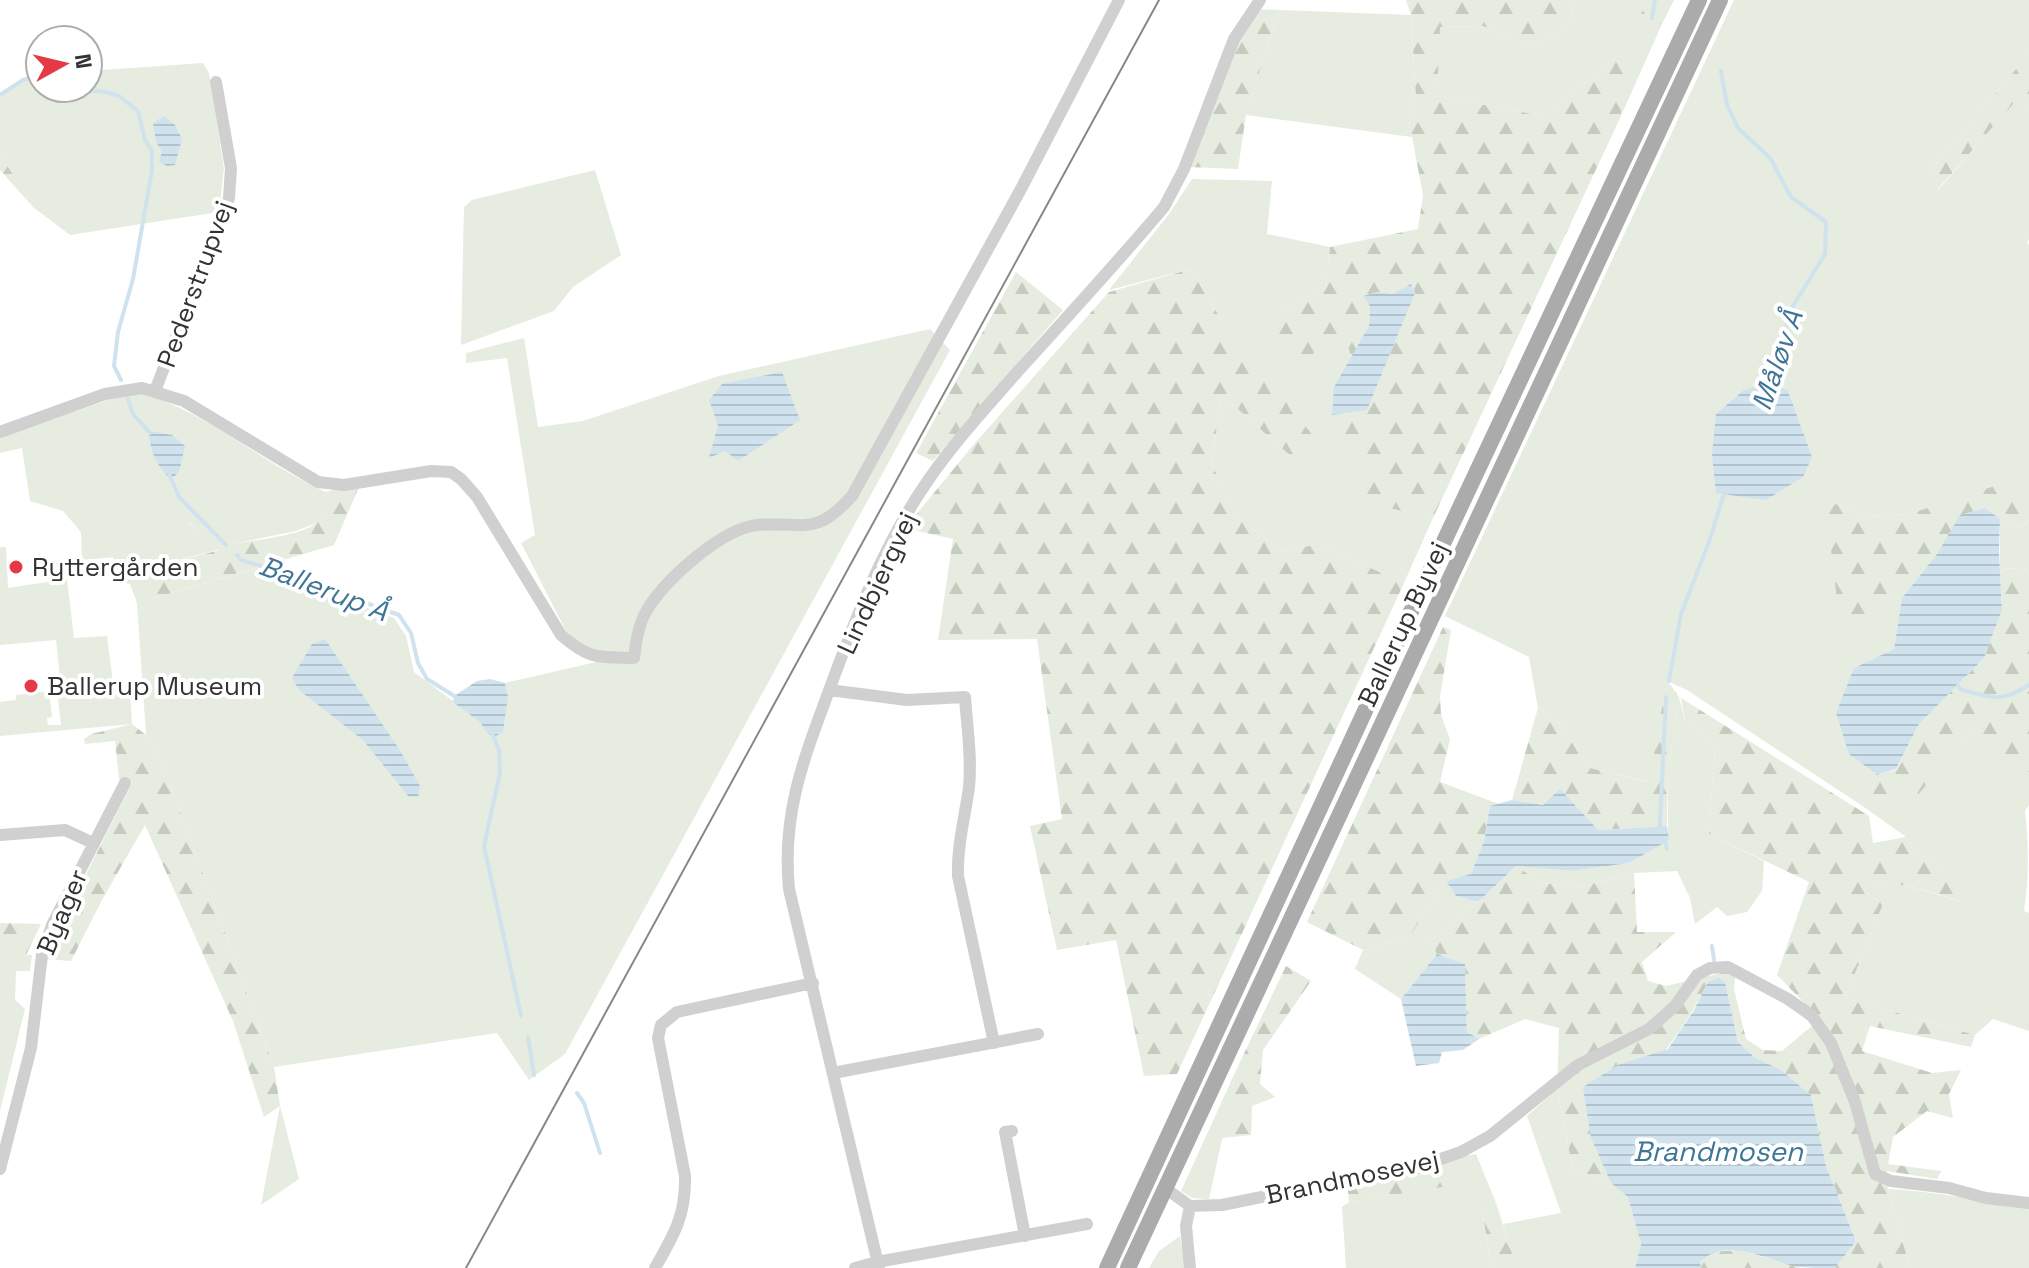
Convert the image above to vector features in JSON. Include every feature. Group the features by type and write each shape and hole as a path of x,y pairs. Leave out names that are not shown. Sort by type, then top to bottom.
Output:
{"main road":[{"name":"Ballerup Byvej","path":"1107,1268 1699,0"},
{"name":"Ballerup Byvej","path":"1128,1268 1720,0"}],"street":[{"name":"Pederstrupvej","path":"0,432 105,394 127,389 155,391 184,401 318,482 344,485 431,471 451,472 477,497 561,635 580,652 598,657 634,658 645,612 660,592 712,543 735,531 757,525 805,527 822,523 837,513 852,496 1021,189 1119,0"},
{"name":"Lindbjergvej","path":"878,1265 789,889 786,859 788,829 799,772 879,567 926,483 966,431 1164,207 1184,169 1234,39 1260,0"},
{"name":"Pederstrupvej","path":"155,391 229,198 231,168 216,82"},
{"path":"829,690 907,700 965,697 969,785 958,853 958,876 994,1043"},
{"name":"Byager","path":"0,1169 31,1048 42,955 52,925 125,783"},
{"name":"Byager","path":"0,835 65,830 93,843"},
{"name":"Brandmosevej","path":"1190,1206 1237,1202 1432,1162 1461,1152 1490,1136 1578,1065 1649,1029 1675,1006 1697,975 1710,968 1728,967 1788,999 1812,1016 1831,1043 1855,1102 1875,1174 1891,1181 2029,1203"},
{"path":"655,1268 680,1224 686,1198 685,1176 658,1038 661,1025 677,1012 813,983"},
{"path":"833,1073 1038,1034"},
{"path":"1012,1131 1005,1132 1025,1236"},
{"path":"1165,1188 1190,1206 1186,1226 1190,1268"},
{"path":"855,1268 1087,1224"}],"green space":[{"path":"1406,0 1576,0 1566,27 1532,47 1483,26 1440,27 1437,96 1543,116 1618,56 1628,65 1621,89 1621,116 1433,518 1345,498 1365,461 1333,432 1332,415 1367,409 1415,293 1412,285 1393,294 1378,292 1363,296 1370,306 1369,326 1352,358 1344,336 1291,366 1277,334 1278,313 1326,288 1330,247 1418,229 1423,195 1407,110 1416,100 1411,15"},
{"path":"1576,0 1648,0 1641,14 1662,24 1621,116 1621,89 1627,66 1618,56 1543,116 1437,96 1439,27 1483,26 1532,47 1566,27"},
{"path":"1648,0 1674,0 1662,24 1641,14"},
{"path":"1734,0 2029,0 2029,54 1925,176 1938,190 2014,102 2029,111 2029,498 2015,480 1909,514 1867,517 1836,504 1882,596 1902,598 1894,649 1854,668 1849,754 1877,775 1870,796 1911,802 1976,726 2015,774 2029,772 2029,805 2025,811 2028,861 2024,911 2029,913 2029,1031 1993,1019 1975,1035 1845,998 1883,904 1863,890 1873,885 1897,884 1962,902 1942,865 1917,857 1906,837 1867,809 1687,690 1667,681 1650,782 1586,767 1562,724 1538,708 1529,657 1445,616"},
{"path":"1257,9 1279,10 1246,115 1238,169 1189,167 1237,39"},
{"path":"1279,10 1411,15 1416,100 1407,110 1412,137 1246,115"},
{"path":"2029,54 2029,111 2014,103 1937,190 1925,176"},
{"path":"203,63 209,73 224,168 219,212 70,235 33,207 0,154 0,95 24,80 24,104 104,104 104,70"},
{"path":"0,154 33,207 0,170"},
{"path":"595,170 621,255 573,287 554,311 461,345 464,207 472,200"},
{"path":"1192,179 1272,181 1267,234 1330,247 1326,288 1278,313 1345,336 1352,358 1334,387 1333,432 1366,461 1346,497 1433,518 1404,583 1317,544 1282,552 1234,513 1212,464 1221,394 1294,459 1224,324 1191,269 1109,290 1169,214"},
{"path":"1191,269 1224,324 1318,442 1294,459 1221,394 1212,464 1234,513 1282,552 1317,544 1404,583 1177,1074 1144,1076 1116,940 1057,950 1030,826 1062,819 1037,639 938,640 953,539 905,528 975,443 1109,292"},
{"path":"1016,272 1063,310 933,461 916,453"},
{"path":"930,329 950,350 565,1054 529,1080 497,1033 274,1067 163,765 146,735 137,603 260,567 394,618 406,636 414,672 481,722 487,733 508,696 505,683 605,660 584,648 566,631 521,543 535,535 507,358 466,363 466,353 524,338 538,427 583,421 719,376"},
{"path":"140,393 212,425 326,492 326,510 319,522 296,531 232,544 186,521 221,549 150,567 140,555 82,560 81,532 63,511 30,501 22,448 0,453 0,437 120,396"},
{"path":"2016,479 2029,498 2029,520 2022,528 2000,519 1985,508 1961,515 1937,554 1902,598 1882,596 1866,624 1838,608 1826,507 1836,504 1867,517 1909,514"},
{"path":"362,480 334,545 137,603 130,584 117,581 113,557 141,554 151,567 220,550 186,520 191,503 232,544 290,534 311,527 323,515 326,492"},
{"path":"2000,519 2022,528 2029,520 2029,575 2023,568 2000,569"},
{"path":"0,547 6,547 8,588 67,579 74,638 107,636 113,682 129,680 132,724 0,736 0,702 16,700 16,695 49,691 52,717 47,718 48,725 61,725 58,698 62,697 56,640 0,645"},
{"path":"2023,568 2029,575 2029,772 2015,775 1976,726 1911,803 1870,796 1877,775 1896,770 1919,724 1984,658 2002,610 2000,569"},
{"path":"1443,627 1451,630 1440,696 1441,715 1450,739 1440,782 1499,804 1490,806 1484,841 1471,875 1446,881 1410,936 1363,950 1307,922"},
{"path":"1667,680 1679,697 1668,769 1667,826 1598,830 1543,805 1512,800 1538,708 1562,724 1586,767 1649,782"},
{"path":"1679,697 1685,721 1715,747 1709,834 1764,861 1762,891 1747,912 1727,916 1717,907 1695,924 1690,898 1677,871 1634,873 1581,887 1541,883 1516,866 1571,871 1629,863 1668,840 1668,769"},
{"path":"1681,698 1869,816 1873,843 1906,837 1917,857 1942,865 1963,902 1898,884 1873,885 1863,890 1883,904 1845,998 1975,1035 1971,1047 1870,1026 1862,1051 1932,1073 1961,1070 1949,1094 1953,1118 1927,1111 1893,1137 1888,1164 1941,1171 1937,1179 1887,1171 1888,1189 1910,1268 1835,1268 1856,1241 1826,1166 1811,1095 1781,1070 1754,1057 1738,1042 1725,982 1708,982 1670,1044 1591,1138 1611,1183 1573,1171 1557,1089 1559,1028 1525,1019 1479,1039 1467,1032 1465,964 1437,954 1430,941 1516,866 1541,883 1581,887 1634,873 1637,932 1676,932 1642,962 1648,981 1666,986 1726,972 1735,977 1734,989 1746,1039 1763,1050 1782,1051 1820,1019 1777,975 1809,882 1709,834 1715,747 1685,721"},
{"path":"132,724 146,735 163,765 274,1067 280,1106 264,1117 233,1021 145,825 71,961 46,959 132,783 119,779 115,741 85,744 84,739 91,734"},
{"path":"1446,881 1456,896 1478,902 1430,941 1437,954 1401,999 1355,969 1363,950 1410,936"},
{"path":"0,923 41,924 25,957 0,956"},
{"path":"0,954 32,955 30,971 16,971 15,1000 25,1009 0,1111"},
{"path":"1286,966 1311,981 1263,1050 1260,1084 1275,1097 1252,1106 1251,1135 1222,1138 1238,1066"},
{"path":"1238,1066 1209,1199 1192,1198 1181,1191"},
{"path":"1557,1089 1573,1171 1611,1183 1628,1196 1641,1244 1635,1268 1516,1268 1503,1224 1561,1213 1527,1116"},
{"path":"280,1106 299,1179 261,1205"},
{"path":"1476,1154 1496,1203 1482,1212 1492,1268 1346,1268 1342,1207 1349,1202 1442,1187 1445,1159"},
{"path":"1445,1159 1443,1187 1349,1202 1347,1180"},
{"path":"1888,1189 2029,1205 2029,1268 1910,1268"},
{"path":"1496,1203 1516,1268 1492,1268 1482,1211"},
{"path":"1180,1236 1185,1268 1149,1268 1159,1251"},
{"path":"1739,1250 1800,1268 1701,1268 1699,1262 1709,1252"}],"water":[{"path":"164,116 175,125 182,139 175,165 167,166 159,162 162,151 156,142 153,123"},
{"path":"1411,284 1415,293 1367,410 1332,415 1334,387 1369,326 1370,306 1363,296 1378,292 1393,294"},
{"path":"782,372 800,420 738,461 725,451 709,458 718,425 709,400 722,384"},
{"path":"1772,383 1788,391 1812,457 1803,477 1766,500 1716,493 1712,455 1716,414 1744,390"},
{"path":"149,431 172,435 185,446 179,472 171,479 155,458"},
{"path":"1985,508 2000,519 2002,610 1984,658 1919,724 1896,769 1877,775 1849,754 1836,713 1854,668 1894,649 1902,598 1937,554 1960,515"},
{"path":"325,639 401,752 420,786 418,797 409,797 363,740 299,690 292,678 312,644"},
{"path":"490,679 505,683 508,696 503,732 494,737 453,702 454,696 477,681"},
{"path":"1560,789 1598,830 1667,826 1669,840 1629,863 1571,871 1516,866 1478,902 1456,896 1446,881 1471,874 1484,841 1490,806 1512,800 1543,805"},
{"path":"1437,954 1465,964 1467,1032 1479,1039 1463,1050 1442,1052 1439,1063 1416,1066 1401,999"},
{"name":"Brandmosen","path":"1718,978 1725,982 1738,1042 1754,1057 1781,1070 1811,1095 1826,1166 1856,1241 1835,1268 1797,1267 1734,1250 1710,1254 1700,1262 1701,1268 1635,1268 1641,1244 1628,1197 1611,1183 1591,1138 1583,1087 1618,1065 1668,1049 1708,982"}],"waterway":[{"name":"Måløv Å","path":"1652,18 1655,0"},
{"name":"Måløv Å","path":"1721,71 1727,105 1738,128 1770,158 1791,197 1826,222 1825,254 1793,306 1784,333 1778,375 1772,387"},
{"name":"Ballerup Å","path":"0,95 24,80"},
{"name":"Ballerup Å","path":"104,92 119,96 138,111 145,140 152,151 152,170 133,279 118,332 114,366 121,380"},
{"name":"Ballerup Å","path":"128,399 133,414 150,433"},
{"name":"Ballerup Å","path":"169,474 179,497 226,545"},
{"name":"Måløv Å","path":"1669,681 1681,614 1725,490"},
{"name":"Ballerup Å","path":"237,555 241,560 399,615 411,633 418,663 427,679 456,697"},
{"path":"1958,685 1960,689 1996,697 2029,685"},
{"name":"Måløv Å","path":"1662,831 1666,697"},
{"name":"Ballerup Å","path":"492,733 499,750 500,773 484,846 521,1016"},
{"name":"Måløv Å","path":"1664,839 1667,849"},
{"name":"Måløv Å","path":"1712,946 1714,960"},
{"path":"528,1037 534,1075"},
{"name":"Ballerup Å","path":"577,1093 584,1103 600,1153"}],"tram line":[{"path":"466,1268 1159,0"}],"place":[{"name":"Ryttergården","path":"16,567"},
{"name":"Ballerup Museum","path":"31,686"}]}
